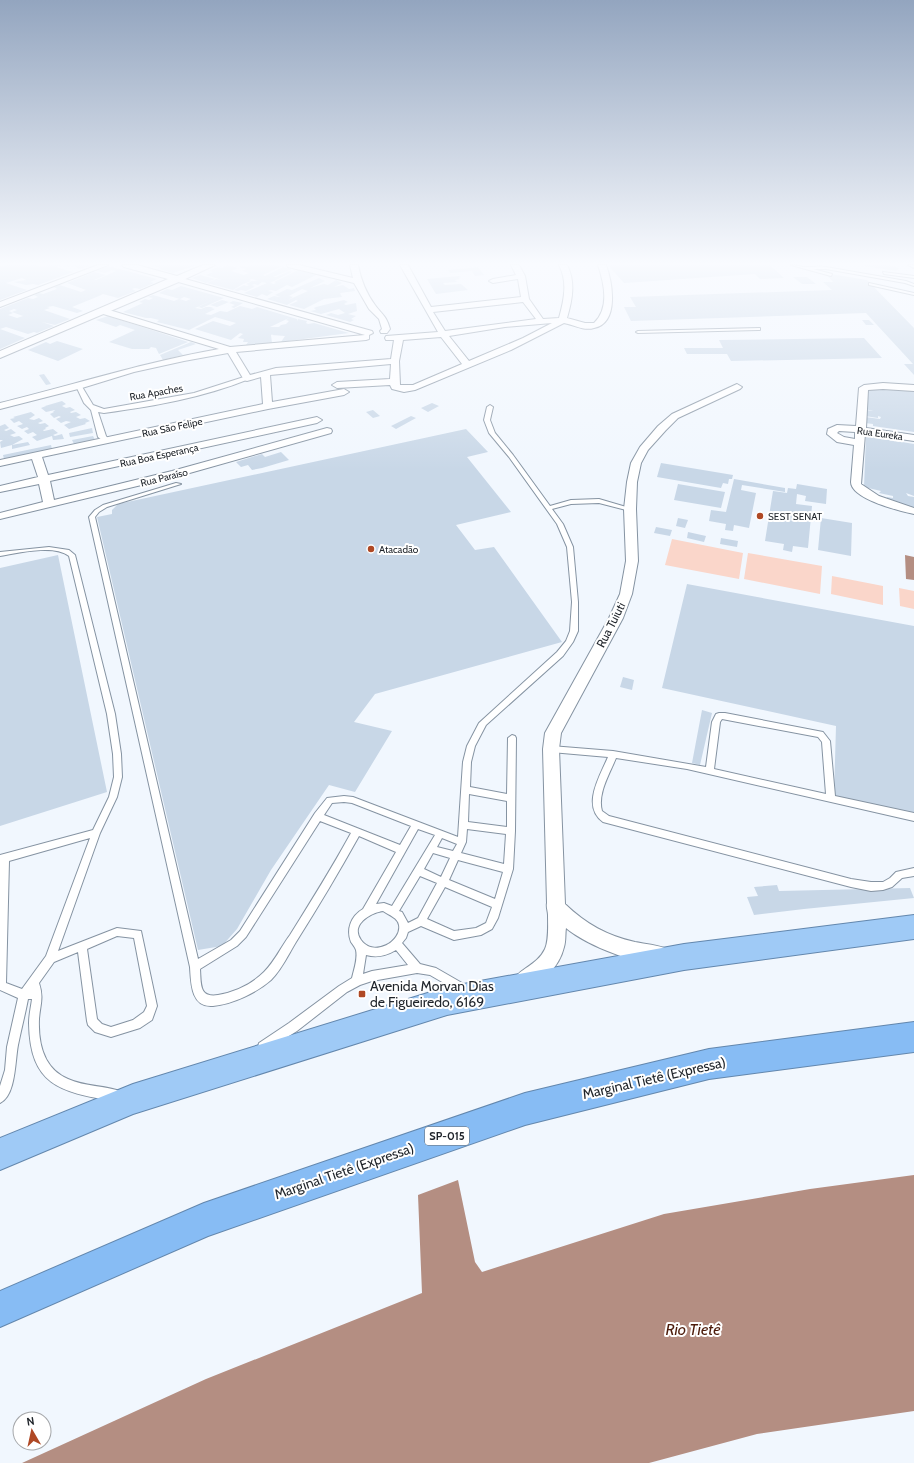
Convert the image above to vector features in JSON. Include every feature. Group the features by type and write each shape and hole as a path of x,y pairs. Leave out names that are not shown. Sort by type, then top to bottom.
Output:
{"highway":[{"path":"0,1154 133,1099 473,994 684,958 914,927"},
{"name":"Marginal Tietê (Expressa)","path":"0,1309 204,1220 525,1109 709,1064 914,1037"}],"street":[{"path":"0,355 51,333"},
{"path":"176,333 230,350 247,378 265,373 396,361"},
{"path":"364,333 377,337"},
{"path":"377,337 380,333"},
{"path":"0,406 80,386 134,369 230,350 377,337 399,338 448,333"},
{"name":"Rua São Felipe","path":"0,463 268,406 340,388 395,384 400,389 409,389 523,341 537,333"},
{"path":"443,334 466,365"},
{"path":"395,384 399,338"},
{"path":"265,373 268,406"},
{"name":"Rua Apaches","path":"94,410 110,410 196,396 226,387 247,378"},
{"path":"80,386 88,405 94,410 102,437 106,441"},
{"name":"Rua Tuiuti","path":"515,987 542,969 550,958 555,947 557,921 555,906 551,749 553,733 558,720 616,618 626,594 632,562 630,508 632,482 636,463 644,449 662,428 675,416 736,386"},
{"path":"914,388 883,386 864,388 856,485 882,501 914,511"},
{"name":"Rua Boa Esperança","path":"0,488 317,420"},
{"name":"Rua Eureka","path":"859,443 838,439 831,432 837,428 847,428 914,438"},
{"name":"Rua Paraíso","path":"0,516 176,474 326,431"},
{"path":"36,455 44,479 49,504"},
{"path":"555,906 591,936 620,947 645,953 684,958"}],"lane":[{"path":"404,929 420,921 443,882 462,842 467,762 471,746 484,723 560,654 569,642 574,631 574,595 570,547 560,524 511,456 492,433 487,420 490,407"},
{"path":"178,484 105,506 97,511 92,517 195,967 195,983 199,996 206,1001 226,999 254,986 272,971 300,929 357,832"},
{"path":"549,508 571,502 599,501 630,508"},
{"path":"0,554 50,548 65,550 72,555 110,714 118,766 118,777 114,797 96,833 50,958 24,995 12,1047 10,1070 4,1091 0,1097"},
{"path":"710,771 716,722 719,716 820,734 826,741 831,799"},
{"path":"420,921 454,936 468,935 489,926 495,915 508,868 511,831 512,738"},
{"path":"551,749 613,754 710,771 831,799 914,816"},
{"path":"613,754 597,797 598,812 606,819 851,883 878,887 886,886 893,883 899,875 914,872"},
{"path":"465,790 511,798"},
{"path":"195,967 234,943 243,934 318,816 330,800 344,799 385,812 462,842"},
{"path":"318,816 402,850"},
{"path":"367,911 374,908 384,908 394,911 402,920 404,929 398,944 389,950 369,952 361,947 355,938 354,927 356,921 367,911 416,825"},
{"path":"463,825 511,831"},
{"path":"37,993 24,995 1,985 2,859 96,833"},
{"path":"394,911 440,834"},
{"path":"432,848 456,856 508,868"},
{"path":"418,871 498,905"},
{"path":"50,958 118,932 138,934 152,1006 148,1016 136,1024 111,1032 99,1028 92,1021 82,947"},
{"path":"398,944 417,968"},
{"path":"357,981 361,961 361,947"},
{"path":"230,1068 293,1026 342,989 357,981 372,976 417,968 432,971 473,994"},
{"path":"33,981 37,993 34,1019 34,1040 44,1070 54,1080 66,1085 83,1090 133,1099"}],"shaded area":[{"path":"672,539 743,553 739,579 665,565"},
{"path":"748,553 822,566 820,594 744,579"},
{"path":"832,576 883,586 883,605 831,594"},
{"path":"899,588 914,591 914,609 900,606"}],"water":[{"path":"905,555 914,557 914,580 906,579"},
{"name":"Rio Tietê","path":"914,1175 914,1411 757,1434 649,1463 22,1463 48,1451 52,1451 52,1449 206,1379 422,1293 418,1195 458,1180 475,1262 482,1272 664,1214 810,1189"}],"building":[{"path":"0,333 12,333 25,338 0,349"},
{"path":"128,333 161,333 188,342 159,354 156,348 151,347 149,349 132,349 109,342"},
{"path":"209,333 240,333 231,340"},
{"path":"241,333 347,333 281,342 285,336 272,335 273,334 271,335 272,343 246,345 248,342 243,342 244,339 238,338 243,334"},
{"path":"885,333 914,333 914,375 904,364 913,364"},
{"path":"864,338 882,358 731,361 727,354 687,354 684,348 723,348 719,340"},
{"path":"57,341 83,349 58,361 28,350 46,342 50,344"},
{"path":"191,342 196,344 178,350 183,355 163,360 160,355"},
{"path":"44,374 51,384 46,385 39,375"},
{"path":"872,388 900,390 900,388 914,390 914,432 873,426 873,424 865,423 865,417 880,419 881,417 865,416 866,410 873,411 865,409 867,390"},
{"path":"62,401 66,404 62,406 66,408 70,407 75,410 70,412 71,413 76,412 81,415 76,417 80,419 85,418 90,421 85,423 86,424 69,429 64,425 71,422 66,421 61,423 56,419 61,417 59,416 54,418 50,414 55,410 46,412 41,408"},
{"path":"432,403 439,406 428,412 421,408"},
{"path":"373,410 380,416 373,418 366,412"},
{"path":"31,412 35,415 29,419 34,420 39,418 43,421 38,423 45,423 49,426 43,430 44,431 53,429 58,433 53,435 55,436 62,434 64,439 53,440 52,436 37,441 32,437 37,435 33,432 28,434 24,431 29,429 27,427 22,429 17,426 23,424 19,421 14,423 10,419"},
{"path":"411,416 416,418 396,429 391,426"},
{"path":"5,424 9,428 4,430 6,431 11,429 16,433 10,435 14,437 19,436 23,439 12,445 1,448 0,442 3,440 0,440 0,426"},
{"path":"92,428 93,433 70,437 69,433"},
{"path":"466,429 488,452 467,457 511,512 456,525 475,550 494,547 562,642 375,694 354,722 392,731 355,792 329,785 271,870 237,929 222,946 198,950 97,517 112,514 112,510 118,504"},
{"path":"93,436 95,440 74,444 72,440"},
{"path":"866,436 914,444 914,496 906,493 908,496 914,497 914,509 886,499 887,497 893,498 893,496 879,493 881,491 864,487"},
{"path":"28,442 30,445 12,449 12,445"},
{"path":"51,445 52,449 4,459 3,455"},
{"path":"281,452 289,460 262,468 252,470 248,465 241,467 236,462 262,454 265,457"},
{"path":"661,463 733,475 732,479 729,479 728,484 723,483 721,488 657,477"},
{"path":"734,479 785,488 785,492 742,485 741,490 756,493 749,528 734,525 733,531 725,530 726,524 709,521 711,510 726,512"},
{"path":"678,484 725,492 721,508 674,500"},
{"path":"797,484 827,489 826,504 805,501 806,496 797,494 796,504 812,506 808,548 793,546 792,552 783,550 784,544 765,541 773,491 787,493 788,488 796,489"},
{"path":"678,518 688,520 685,528 676,526"},
{"path":"821,518 852,523 851,556 818,550"},
{"path":"656,527 672,530 670,536 654,533"},
{"path":"688,532 706,536 704,542 687,538"},
{"path":"721,538 738,541 737,547 720,544"},
{"path":"58,555 107,792 0,826 0,568"},
{"path":"687,584 914,626 914,814 834,796 836,726 662,688"},
{"path":"623,677 634,680 632,690 620,687"},
{"path":"702,710 712,713 700,765 692,763"},
{"path":"777,885 779,891 910,888 914,898 754,915 747,897 758,896 754,887"}],"place":[{"name":"SEST SENAT","path":"760,516"},
{"name":"Atacadão","path":"371,549"},
{"name":"Avenida Morvan Dias de Figueiredo, 6169","path":"362,994"}]}
